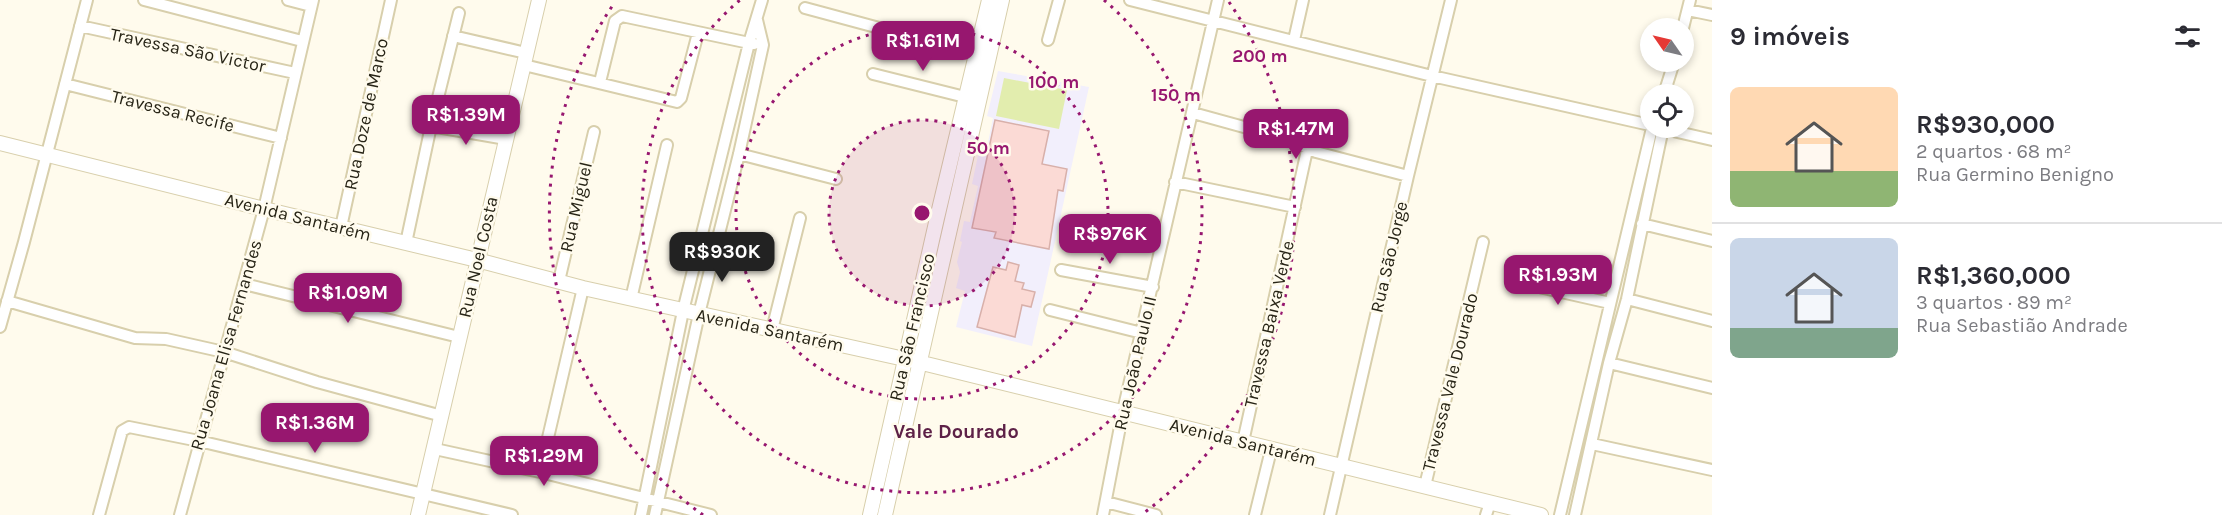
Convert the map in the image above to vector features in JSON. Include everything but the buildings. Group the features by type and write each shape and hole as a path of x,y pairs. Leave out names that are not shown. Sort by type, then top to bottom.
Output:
{"street":[{"path":"0,327 87,0"},
{"path":"144,0 302,41"},
{"path":"288,0 312,3"},
{"name":"Rua Doze de Marco","path":"341,227 391,0"},
{"name":"Rua Noel Costa","path":"418,515 539,0"},
{"path":"641,515 684,311 749,43 762,0"},
{"name":"Rua São Francisco","path":"885,515 911,361 966,97 989,0"},
{"name":"Rua São Francisco","path":"870,515 1002,0"},
{"path":"1048,40 1059,0"},
{"path":"1130,0 1432,76 1640,123"},
{"name":"Rua João Paulo II","path":"1103,515 1123,411 1218,0"},
{"path":"1294,40 1303,0"},
{"name":"Rua São Jorge","path":"1330,515 1451,0"},
{"name":"Rua Joana Elisa Fernandes","path":"180,515 264,209 312,3"},
{"path":"1689,5 1712,15"},
{"path":"805,8 976,54"},
{"path":"406,243 431,126 459,14"},
{"path":"600,82 615,21 619,17 629,16 698,33 763,45"},
{"path":"655,515 699,314 739,154 763,45 757,20"},
{"name":"Travessa São Victor","path":"80,26 295,73"},
{"path":"453,36 600,82 678,101 698,33"},
{"path":"873,74 966,97"},
{"name":"Travessa Recife","path":"65,84 281,138"},
{"path":"1193,113 1284,138 1308,150 1408,176"},
{"path":"431,126 506,139"},
{"name":"Rua Miguel","path":"559,281 594,132"},
{"path":"1694,136 1712,140"},
{"path":"1560,515 1648,138"},
{"path":"1575,515 1609,363 1627,298 1660,138"},
{"name":"Avenida Santarém","path":"0,142 583,288 1123,411 1271,450 1425,486 1488,509 1541,515"},
{"path":"631,299 667,145"},
{"name":"Travessa Baixa Verde","path":"1243,442 1308,150"},
{"path":"739,154 836,179"},
{"path":"1175,182 1295,207"},
{"path":"772,330 800,218"},
{"path":"1642,224 1712,240"},
{"name":"Travessa Vale Dourado","path":"1425,486 1484,242"},
{"path":"1061,270 1153,287"},
{"path":"1512,281 1610,303"},
{"path":"244,284 459,337"},
{"path":"540,471 583,288"},
{"path":"1627,298 1712,321"},
{"path":"7,301 135,338 166,339 224,352 317,382 442,416"},
{"path":"1050,310 1142,333"},
{"path":"1609,363 1712,388"},
{"path":"99,515 122,430 129,427 199,441 512,515"},
{"path":"1592,444 1712,470"},
{"path":"435,449 540,471 711,515"},
{"path":"1255,515 1271,450"},
{"path":"1106,502 1156,515"}],"shaded area":[{"path":"998,71 1089,87 1032,346 956,327 965,291 956,288 960,272 957,262 962,242 960,241 964,221 970,222 978,186 972,184 980,146 987,147 993,118 987,116"}],"green space":[{"path":"1004,78 1067,90 1059,129 996,116"}],"district":[{"name":"Vale Dourado","path":"956,431"}]}
